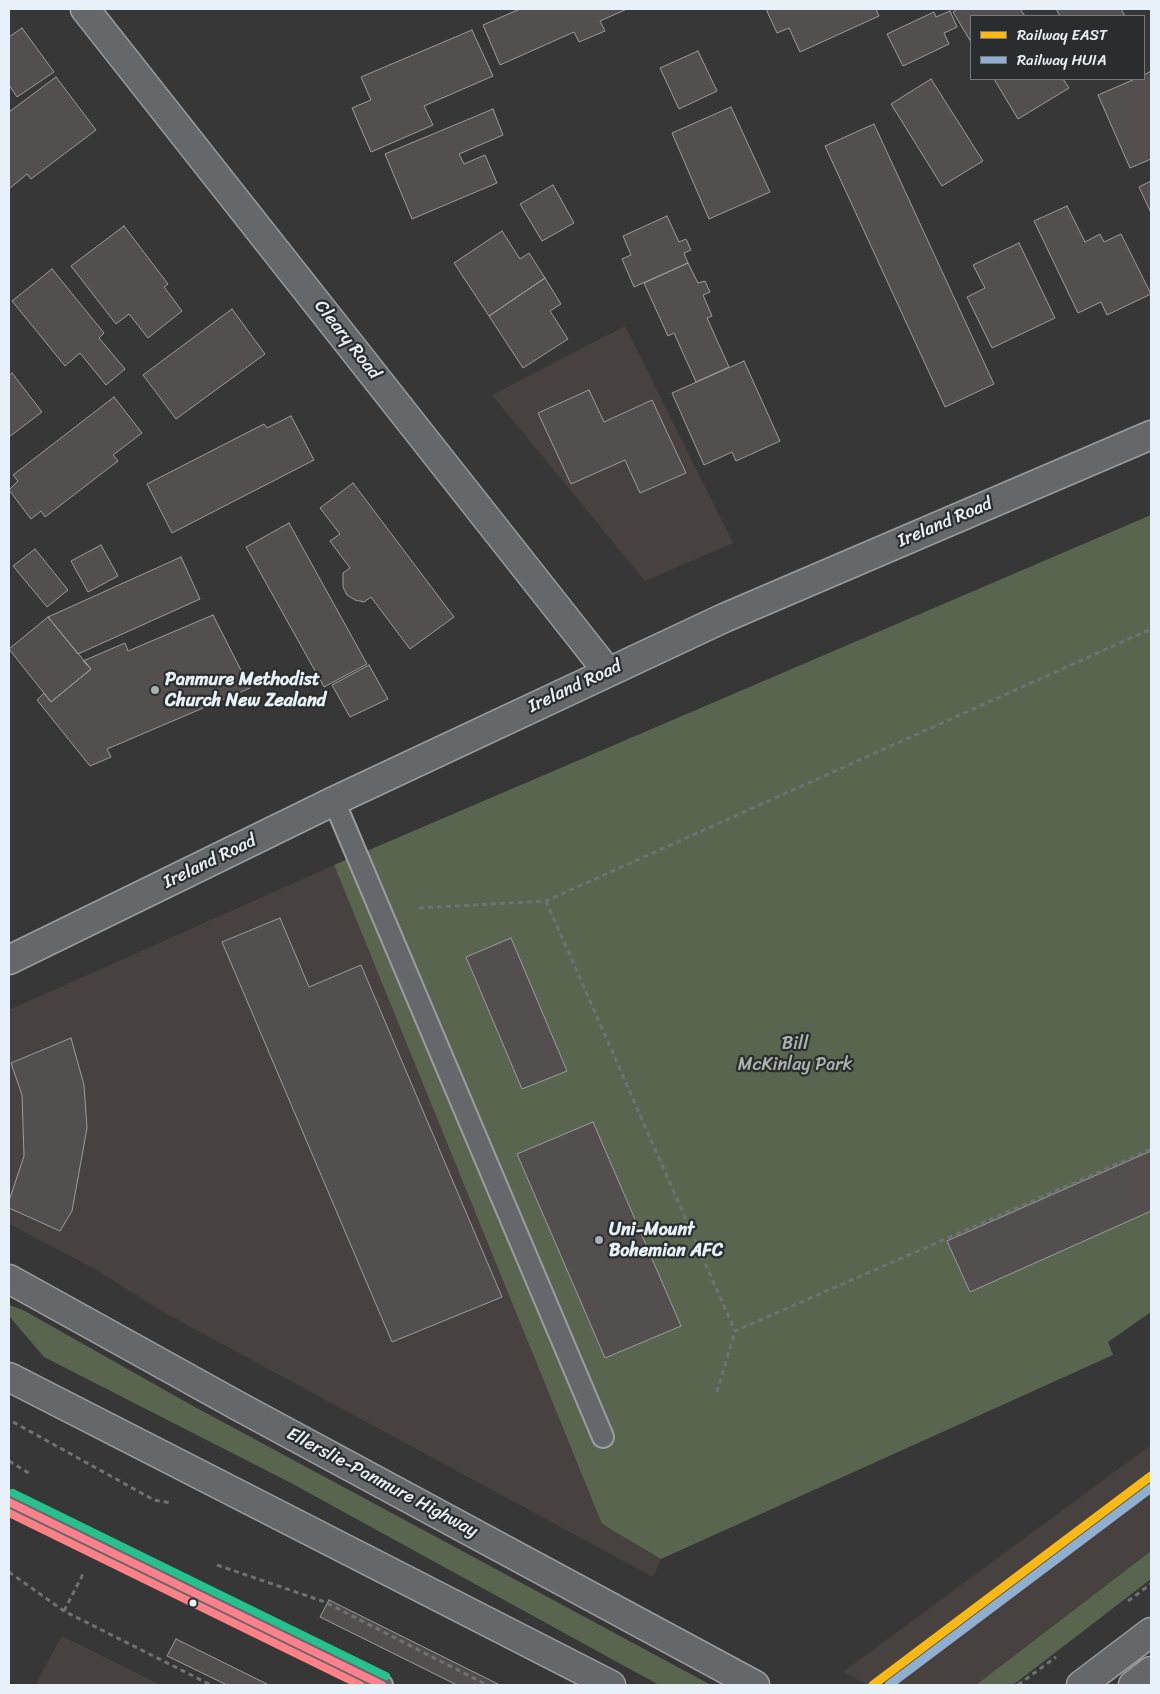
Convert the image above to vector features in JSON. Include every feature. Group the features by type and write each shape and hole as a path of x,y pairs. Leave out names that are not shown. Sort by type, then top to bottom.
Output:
{"street":[{"name":"Cleary Road","path":"85,9 608,672"},
{"name":"Ireland Road","path":"9,960 334,801 724,618 1151,435"},
{"name":"Ellerslie-Panmure Highway","path":"9,1279 238,1406 755,1685"},
{"path":"9,1377 611,1685"},
{"path":"1081,1685 1151,1632"},
{"path":"1133,1685 1151,1670"}],"lane":[{"path":"334,801 603,1437"},
{"path":"9,1502 382,1685"}],"path":[{"path":"419,908 546,901 1151,629"},
{"path":"546,901 735,1331 717,1392"},
{"path":"735,1331 1151,1148"},
{"path":"212,1564 325,1602 487,1685"},
{"path":"9,1572 64,1611 211,1685"},
{"path":"64,1611 84,1572"}],"shaded area":[{"path":"625,326 733,543 645,581 492,395"},
{"path":"334,865 602,1524 661,1559 653,1577 163,1312 95,1269 9,1224 9,1010"},
{"path":"1151,1445 1151,1551 976,1685 868,1685 843,1672"},
{"path":"62,1636 161,1685 35,1685"}],"green space":[{"name":"Bill McKinlay Park","path":"1151,515 1151,1312 1108,1342 1113,1355 661,1559 602,1524 334,865"},
{"path":"9,1305 23,1310 193,1406 711,1685 659,1685 291,1483 44,1357 9,1316"},
{"path":"1151,1551 1151,1579 1013,1685 976,1685"}],"building":[{"path":"520,9 627,9 600,21 605,31 579,42 574,32 500,65 483,25"},
{"path":"766,9 876,9 879,16 800,52 789,28 777,33"},
{"path":"957,9 1020,9 1024,15 970,15 970,40 953,12"},
{"path":"1056,9 1121,9 1124,15 1059,15"},
{"path":"950,11 957,27 944,33 949,44 903,66 887,34 934,12 936,17"},
{"path":"22,28 54,72 17,97 9,85 9,37"},
{"path":"472,30 493,76 424,106 433,125 371,152 352,108 371,100 361,77"},
{"path":"698,51 717,91 679,109 660,68"},
{"path":"1151,71 1151,159 1130,168 1098,95 1133,80 1145,80 1145,74"},
{"path":"56,77 96,130 31,179 27,174 9,189 9,112"},
{"path":"931,79 983,161 942,186 891,104"},
{"path":"995,80 1064,80 1069,88 1018,119"},
{"path":"731,107 770,192 709,219 672,133"},
{"path":"493,109 503,135 459,154 464,164 485,155 497,183 412,219 385,154"},
{"path":"874,124 994,384 945,407 825,146"},
{"path":"1151,181 1151,213 1139,187"},
{"path":"553,185 574,223 542,241 520,204"},
{"path":"1067,206 1085,242 1100,234 1104,242 1121,234 1151,294 1107,315 1101,302 1078,313 1034,221"},
{"path":"667,216 679,242 686,239 691,250 684,253 688,263 634,287 622,259 631,255 623,236"},
{"path":"124,226 168,284 164,287 182,311 148,338 129,314 116,324 71,266"},
{"path":"502,231 520,259 529,253 545,278 489,316 454,263"},
{"path":"1019,243 1055,318 992,348 967,297 985,288 973,265"},
{"path":"688,263 698,283 705,281 710,292 703,295 712,316 707,318 729,367 696,382 674,333 668,336 644,283"},
{"path":"52,269 104,333 99,338 125,369 106,385 80,353 65,366 12,301"},
{"path":"545,278 561,304 550,311 568,339 523,368 489,316"},
{"path":"232,309 265,354 176,419 143,375"},
{"path":"744,361 780,441 736,461 732,452 704,465 672,393"},
{"path":"12,373 42,412 9,437 9,376"},
{"path":"589,390 604,422 652,400 686,473 640,493 625,460 571,484 538,413"},
{"path":"114,397 142,433 113,455 118,461 45,517 41,511 31,519 9,490 18,481 13,475"},
{"path":"291,416 314,460 172,533 147,484 264,424 267,428"},
{"path":"353,483 454,617 410,649 371,597 364,602 355,600 347,595 343,587 343,573 350,568 330,541 340,534 320,508"},
{"path":"289,523 367,664 324,687 246,547"},
{"path":"101,545 118,576 88,592 71,561"},
{"path":"35,549 68,590 47,607 13,566"},
{"path":"181,557 200,599 78,654 48,617"},
{"name":"Panmure Methodist Church New Zealand","path":"213,615 250,688 107,749 111,757 90,766 37,700 44,693 51,702 91,669 83,661 125,643 128,651"},
{"path":"48,617 91,669 51,702 9,649"},
{"path":"369,665 388,699 350,717 332,685"},
{"path":"280,918 309,987 361,965 502,1297 392,1342 222,942"},
{"path":"511,938 567,1071 522,1089 466,957"},
{"path":"71,1038 84,1085 87,1128 72,1211 60,1231 9,1208 9,1201 24,1156 22,1095 11,1063"},
{"name":"Uni-Mount Bohemian AFC","path":"593,1122 681,1326 605,1358 517,1154"},
{"path":"1151,1151 1151,1211 970,1292 947,1241"},
{"path":"329,1600 500,1685 457,1685 320,1617"},
{"path":"176,1639 269,1685 227,1685 167,1656"}],"rail line":[{"name":"EAST","path":"873,1685 1151,1476"},
{"name":"HUIA","path":"889,1685 1151,1488"}],"transit line":[{"path":"13,1493 386,1676"},
{"path":"9,1502 382,1685"},
{"path":"9,1513 360,1685"}],"place":[{"name":"Panmure Methodist Church New Zealand","path":"155,690"},
{"name":"Uni-Mount Bohemian AFC","path":"599,1240"}]}
